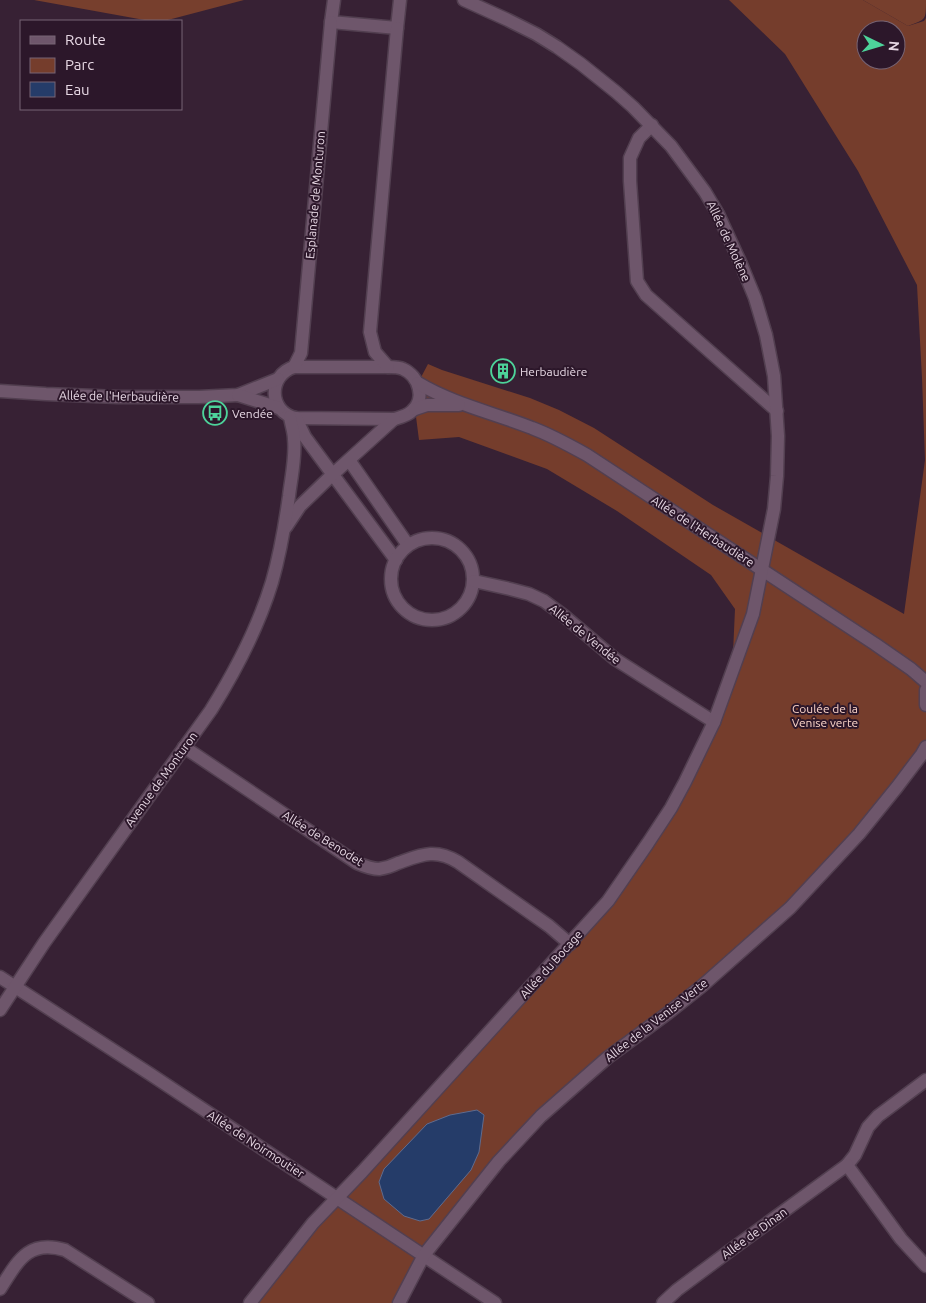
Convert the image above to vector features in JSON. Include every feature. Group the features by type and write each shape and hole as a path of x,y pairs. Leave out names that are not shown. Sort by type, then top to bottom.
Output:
{"street":[{"name":"Esplanade de Monturon","path":"294,367 301,353 334,0"},
{"path":"388,367 375,352 370,332 400,0"},
{"name":"Allée de Molène","path":"464,0 536,34 581,64 616,92 652,125 671,146 705,192 718,214 742,264 755,298 766,335 774,376 778,436 777,476 774,509 761,569"},
{"path":"331,22 397,28"},
{"path":"652,125 639,138 630,158 637,281 646,295 777,411"},
{"name":"Allée de l'Herbaudière","path":"0,391 118,396 199,397 238,395 278,379 284,372 294,367 388,367 403,369 426,388 466,405 533,428 569,445 761,569 904,664 926,682"},
{"path":"278,379 274,394 276,402 284,414 293,417 394,418"},
{"path":"415,409 419,400 418,383"},
{"name":"Allée de l'Herbaudière","path":"238,395 279,408"},
{"name":"Allée de l'Herbaudière","path":"394,418 405,416 415,409 427,405 466,405"},
{"path":"293,417 332,475 396,560"},
{"name":"Avenue de Monturon","path":"0,1010 55,928 211,710 227,684 248,642 262,612 272,582 284,529 294,457 293,417"},
{"name":"Avenue de Monturon","path":"284,529 300,506 394,418"},
{"path":"348,460 408,545"},
{"path":"437,537 452,542 465,553 471,564 474,581 468,601 462,608 454,614 432,621 418,618 406,611 398,602 393,591 391,572 396,560 408,545 421,539 437,537"},
{"name":"Allée du Bocage","path":"250,1303 313,1223 608,901 671,808 714,722 752,614 761,569"},
{"name":"Allée de Vendée","path":"474,581 519,592 544,601 615,659 714,722"},
{"path":"926,690 926,705"},
{"name":"Allée de Benodet","path":"184,747 357,863 380,868 424,854 445,856 458,862 549,926 570,944"},
{"name":"Allée de la Venise Verte","path":"399,1303 424,1256 499,1161 541,1116 607,1058 702,986 790,908 859,834 926,747"},
{"name":"Allée de Noirmoutier","path":"0,977 496,1303"},
{"name":"Allée de Dinan","path":"663,1303 677,1290 847,1165 855,1155 868,1128 878,1116 926,1080"},
{"path":"847,1165 901,1239 926,1266"},
{"path":"0,1288 19,1260 34,1249 50,1246 65,1250 148,1303"}],"green space":[{"name":"Coulée de la Venise verte","path":"729,0 863,0 898,20 856,20 856,70 906,70 906,25 908,26 924,21 926,18 926,747 790,908 607,1058 473,1192 399,1303 250,1303 570,944 648,843 732,675 735,609 711,575 617,511 547,469 459,437 419,440 415,409 418,383 428,364 530,398 594,428 713,505 904,614 925,460 917,285 858,171 785,54"}],"shaded area":[{"path":"34,0 244,0 168,20 144,20"},
{"path":"863,0 926,0 926,12 922,20 908,26 906,25 906,20 898,20"}],"water":[{"path":"477,1110 484,1115 479,1152 471,1170 429,1219 420,1221 404,1216 384,1199 379,1182 384,1169 427,1124 450,1115"}],"place":[{"name":"Herbaudière","path":"503,371"},
{"name":"Vendée","path":"215,413"}]}
